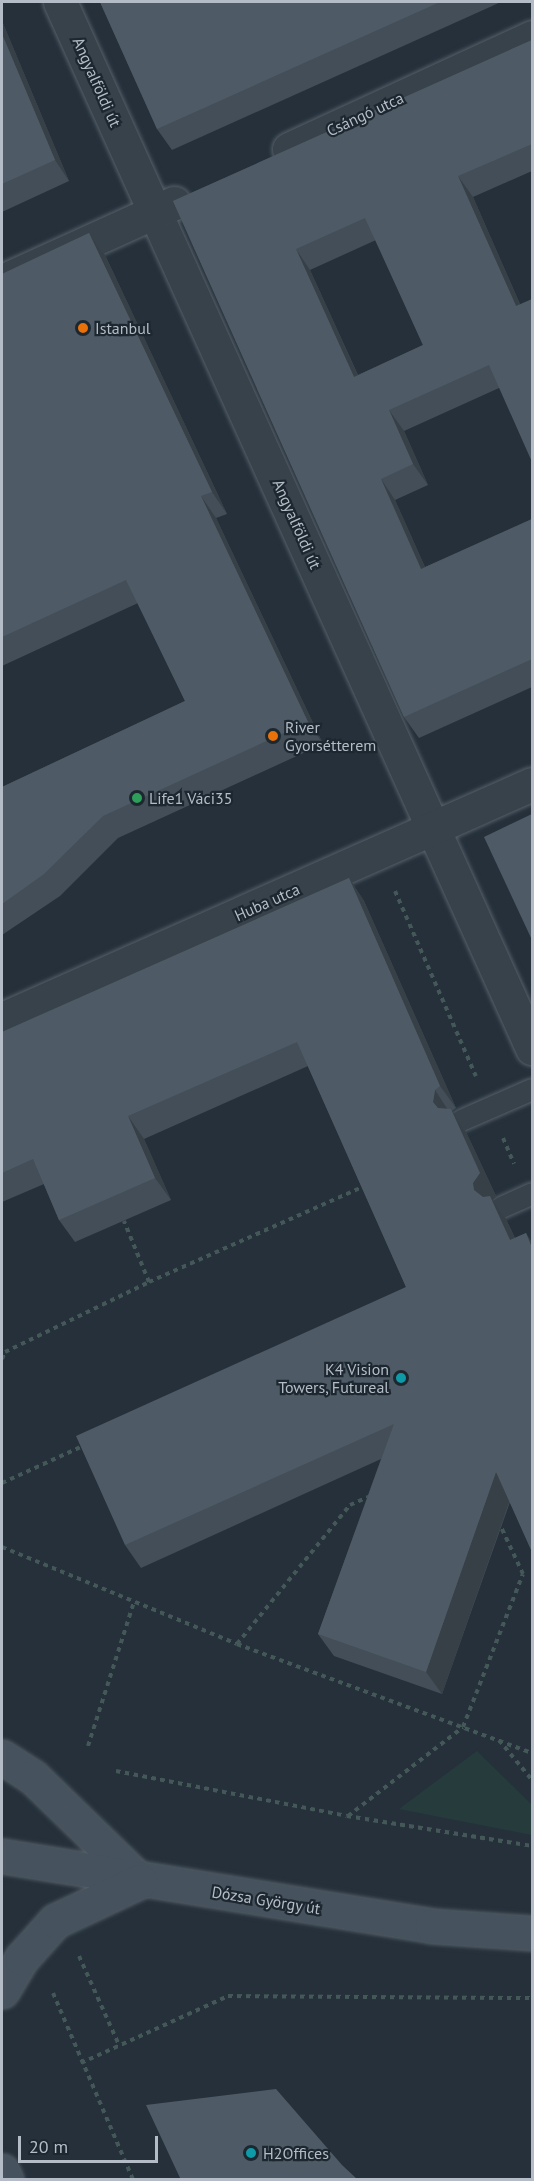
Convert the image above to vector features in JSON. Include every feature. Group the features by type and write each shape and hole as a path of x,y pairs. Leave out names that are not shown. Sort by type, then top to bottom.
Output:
{"main road":[{"path":"2,1757 33,1777 140,1881 56,1921 22,1958 2,1991"},
{"name":"Dózsa György út","path":"2,1856 140,1881 432,1926 532,1932"},
{"path":"2,2171 6,2180"}],"street":[{"name":"Angyalföldi út","path":"60,2 435,828 532,1048"},
{"name":"Csángó utca","path":"263,161 532,37"},
{"path":"2,281 198,191"},
{"name":"Huba utca","path":"2,1018 532,784"}],"lane":[{"path":"461,1120 532,1089"},
{"path":"501,1207 530,1194"}],"path":[{"path":"378,853 530,1194"},
{"path":"2,1359 5,1352 149,1282 366,1186"},
{"path":"124,1221 149,1282"},
{"path":"2,1483 88,1443"},
{"path":"237,1644 350,1505 378,1492"},
{"path":"347,1816 463,1727 523,1574 501,1527"},
{"path":"2,1547 237,1644 532,1753"},
{"path":"88,1746 134,1602"},
{"path":"498,1739 532,1780"},
{"path":"116,1771 347,1816 532,1846"},
{"path":"80,1959 119,2045"},
{"path":"53,1993 133,2180"},
{"path":"81,2063 228,1996 532,1998"}],"green space":[{"path":"477,1751 532,1805 532,1835 399,1809"}],"building":[{"path":"100,2 440,2 157,129"},
{"path":"2,34 55,160 2,184"},
{"path":"532,40 532,144 458,176 516,306 532,299 532,462 489,365 389,410 413,464 381,479 421,569 532,519 532,659 404,717 173,201","holes":["365,218 423,345 354,377 296,249"]},
{"path":"89,233 212,492 201,496 308,722 103,816 44,874 2,904 2,787 185,701 126,580 2,637 2,274"},
{"path":"532,814 532,940 484,837"},
{"path":"349,878 440,1086 435,1090 433,1102 438,1108 451,1109 480,1173 473,1183 474,1190 483,1197 490,1196 510,1240 526,1233 532,1248 532,1552 496,1472 426,1672 318,1634 394,1424 125,1545 76,1436 406,1287 297,1042 128,1116 155,1178 59,1220 33,1159 2,1173 2,1032"},
{"name":"H2Offices","path":"276,2089 342,2165 358,2180 181,2180 146,2105"}],"place":[{"name":"Istanbul","path":"83,328"},
{"name":"River Gyorsétterem","path":"273,736"},
{"name":"Life1 Váci35","path":"137,798"},
{"name":"K4 Vision Towers, Futureal","path":"401,1378"},
{"name":"H2Offices","path":"251,2153"}]}
